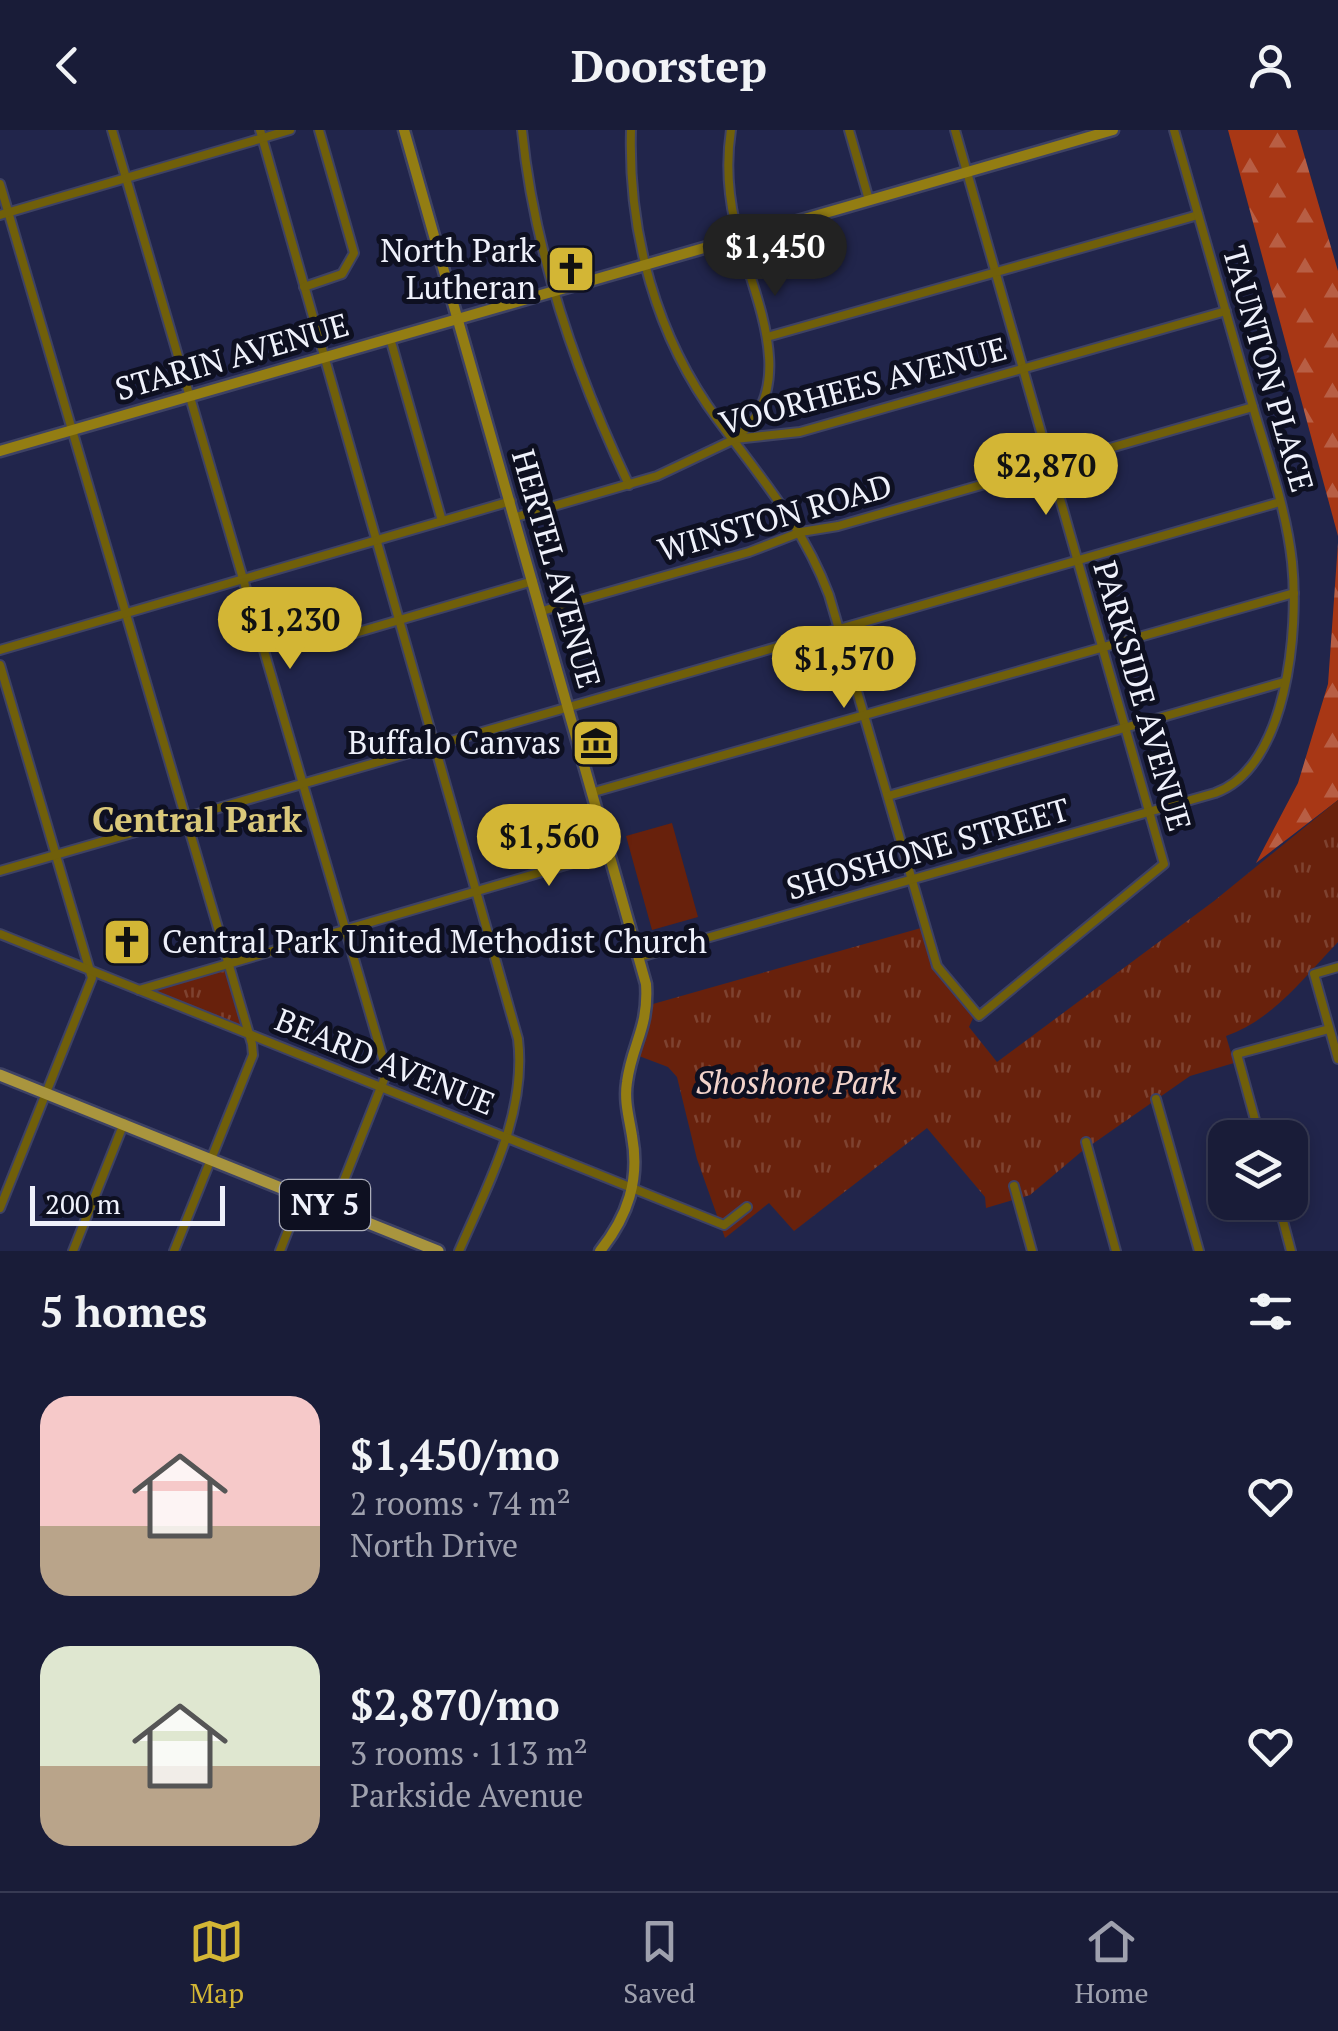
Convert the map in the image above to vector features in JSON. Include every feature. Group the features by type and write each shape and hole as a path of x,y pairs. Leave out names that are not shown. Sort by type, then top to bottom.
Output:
{"main road":[{"name":"NY 5","path":"0,1075 438,1251"}],"street":[{"path":"112,130 386,1072 332,1208"},
{"path":"4,214 261,134 290,130"},
{"path":"304,286 342,274 354,253 319,130"},
{"name":"HERTEL AVENUE","path":"404,130 640,957 647,1015 628,1073 626,1101 635,1155 632,1188 620,1225 600,1251"},
{"path":"522,130 535,210 556,290 582,374 629,486"},
{"path":"632,130 632,189 645,264 662,318 682,360 800,532 824,580 912,879"},
{"path":"731,130 728,189 767,337 770,364 766,395 749,427 735,439"},
{"path":"849,130 869,200"},
{"name":"PARKSIDE AVENUE","path":"912,879 936,966 980,1016 1160,870 1164,862 955,130"},
{"name":"STARIN AVENUE","path":"0,451 1113,130"},
{"name":"TAUNTON PLACE","path":"1174,130 1280,502 1294,593 1284,682 1261,754 1249,773 1230,787"},
{"path":"261,134 477,890 521,1060 518,1101 460,1251"},
{"path":"0,184 4,214 72,430 253,1056 174,1251"},
{"path":"767,337 1198,215"},
{"name":"VOORHEES AVENUE","path":"516,517 629,486 701,458 735,439 800,432 1226,311"},
{"path":"390,337 442,521"},
{"name":"WINSTON ROAD","path":"542,611 749,552 800,532 1253,406"},
{"path":"0,650 511,501"},
{"path":"0,871 1280,502"},
{"path":"330,640 534,581"},
{"path":"594,792 1294,593"},
{"path":"0,664 92,978 0,1208"},
{"path":"888,796 1284,682"},
{"name":"SHOSHONE STREET","path":"640,957 1230,787"},
{"path":"139,990 610,852"},
{"name":"BEARD AVENUE","path":"0,934 724,1225 747,1207"},
{"path":"1338,967 1314,974 1338,1059"},
{"path":"1255,1120 1237,1054 1329,1028"},
{"path":"1156,1099 1199,1251"},
{"path":"73,1251 124,1123"},
{"path":"1086,1142 1116,1251"},
{"path":"0,1173 12,1178"},
{"path":"1014,1186 1032,1251"},
{"path":"280,1251 302,1195"},
{"path":"1284,1220 1294,1250"}],"green space":[{"path":"1228,130 1297,130 1338,271 1338,536"},
{"path":"1338,543 1338,800 1256,863 1298,783 1328,684"},
{"name":"Shoshone Park","path":"1338,800 1338,942 1273,1008 1226,1036 1234,1063 1190,1076 1081,1152 1030,1195 986,1208 985,1197 927,1128 794,1231 769,1203 725,1238 697,1159 677,1077 668,1067 639,1056 653,1004 921,928 933,969 973,1018 969,1027 997,1062 1214,901"},
{"path":"672,823 698,917 652,930 626,836"},
{"path":"225,968 243,1027 151,990"}],"place":[{"name":"North Park Lutheran","path":"571,269"},
{"name":"Buffalo Canvas","path":"596,743"},
{"name":"Central Park United Methodist Church","path":"127,942"}],"district":[{"name":"Central Park","path":"197,820"}]}
